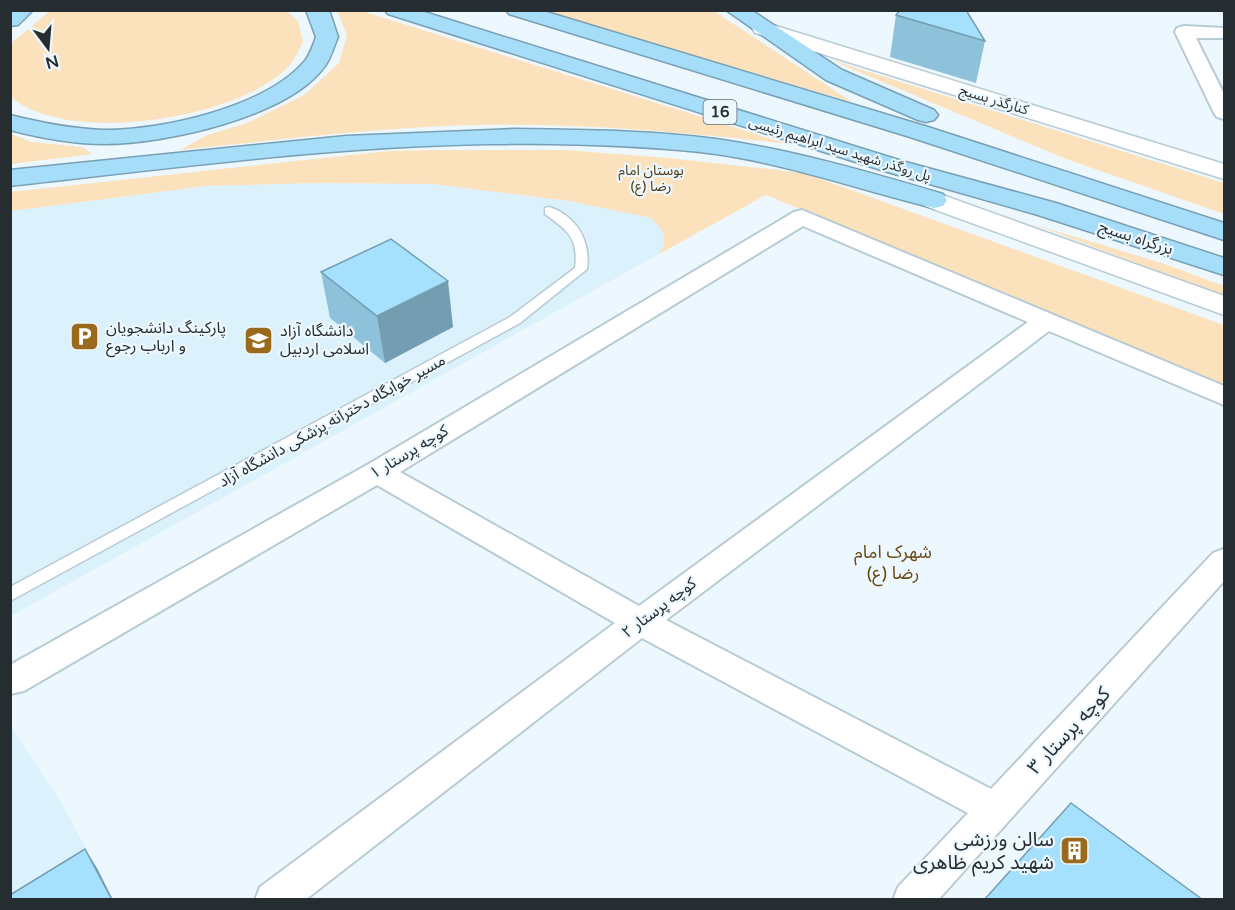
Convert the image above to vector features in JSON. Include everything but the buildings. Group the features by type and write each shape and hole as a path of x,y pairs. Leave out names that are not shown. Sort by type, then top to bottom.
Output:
{"highway":[{"path":"10,20 23,10"},
{"path":"10,122 46,132 106,137 172,130 234,114 284,91 315,64 327,37 320,13 316,10"},
{"name":"پل روگذر شهید سید ابراهیم رئیسی","path":"394,10 881,163 1047,210"},
{"path":"516,10 919,132 1092,189"},
{"path":"736,10 834,75 1092,189"},
{"path":"10,178 380,140 479,136 596,138 685,143 770,156 861,178 934,200"},
{"name":"بزرگراه بسیج","path":"1092,189 1224,232"},
{"name":"بزرگراه بسیج","path":"1047,210 1224,267"}],"main road":[{"name":"کنارگذر بسیج","path":"763,28 1224,172"},
{"path":"934,200 1224,306"}],"street":[{"path":"1224,33 1184,32 1224,113"},
{"name":"کوچه پرستار ۱","path":"12,681 377,472 802,217 1047,320"},
{"path":"1047,320 1224,396"},
{"name":"کوچه پرستار ۲","path":"274,900 640,622 1047,320"},
{"path":"377,472 640,622 996,810"},
{"name":"کوچه پرستار ۳","path":"912,900 1224,561"}],"lane":[{"name":"مسیر خوابگاه دخترانه پزشکی دانشگاه آزاد","path":"10,595 515,320 581,269 584,256 576,231 549,211"}],"shaded area":[{"name":"دانشگاه آزاد اسلامی اردبیل","path":"318,183 432,184 569,201 652,218 663,231 664,244 659,254 11,616 10,211 206,186"},
{"path":"10,725 61,802 113,899 11,899"}],"green space":[{"path":"51,10 287,11 298,21 303,42 289,66 265,85 233,100 194,112 152,120 110,123 70,120 36,112 10,96 11,43"},
{"path":"337,11 362,11 788,144 634,129 557,125 479,125 367,131 180,150 207,135 247,123 304,95 339,63 347,35"},
{"path":"544,11 714,11 852,102"},
{"path":"828,59 1224,183 1224,214 1066,159"},
{"path":"11,134 32,142 82,147 93,154 11,164"},
{"name":"بوستان امام رضا (ع)","path":"566,150 668,158 804,173 1224,325 1224,386 766,195 659,254 664,244 663,232 651,218 569,201 432,184 318,183 206,186 11,211 10,192 388,151"},
{"path":"1033,224 1165,264 1224,286 1224,296"}],"place":[{"name":"پارکینگ دانشجویان و ارباب رجوع","path":"85,337"},
{"name":"دانشگاه آزاد اسلامی اردبیل","path":"259,340"},
{"name":"سالن ورزشی شهید کریم ظاهری","path":"1075,851"}],"district":[{"name":"شهرک امام رضا (ع)","path":"893,562"}]}
